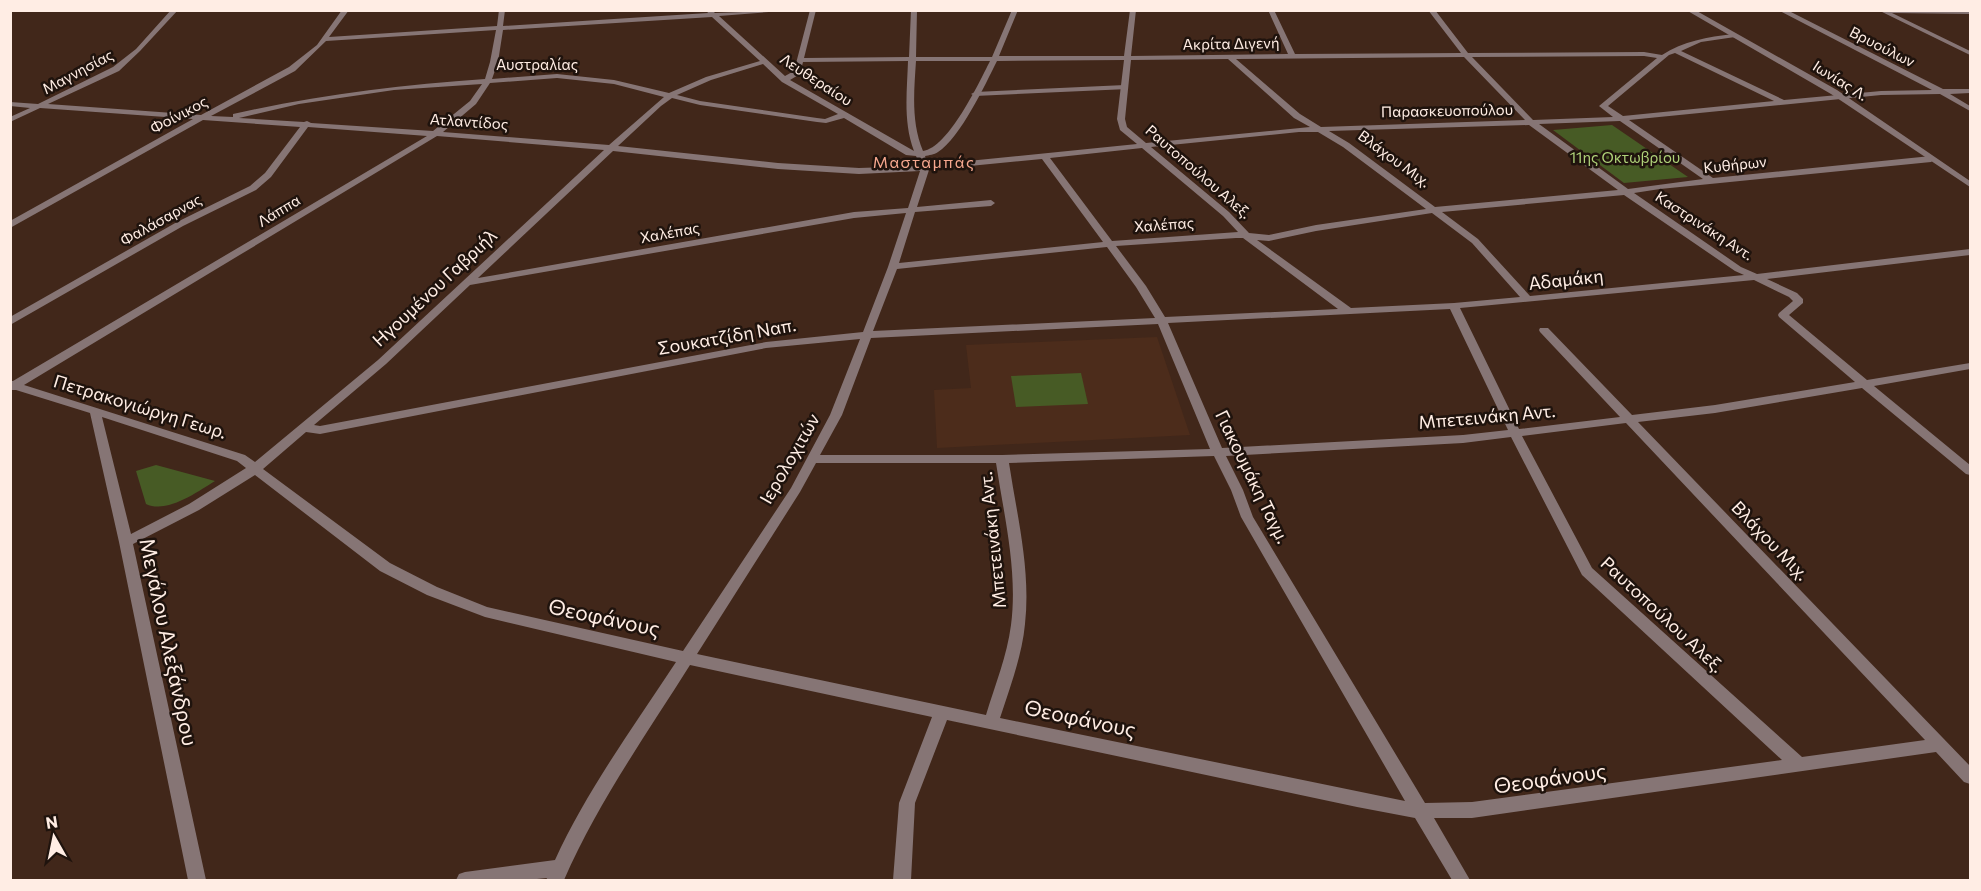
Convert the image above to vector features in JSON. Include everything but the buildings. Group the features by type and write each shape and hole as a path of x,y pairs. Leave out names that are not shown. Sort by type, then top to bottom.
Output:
{"street":[{"name":"Μαγνησίας","path":"10,120 116,69 138,50 175,10"},
{"name":"Φοίνικος","path":"10,225 292,69 309,57 346,10"},
{"name":"Λάππα","path":"12,386 436,133 479,96 489,79 502,10"},
{"path":"325,39 709,12 792,10"},
{"path":"785,80 795,75 813,10"},
{"path":"915,10 910,111 912,134 925,168"},
{"path":"921,154 935,151 959,122 994,58 1015,10"},
{"name":"Ραυτοπούλου Αλεξ.","path":"1133,10 1126,58 1121,124 1131,136 1145,144 1226,214 1246,236 1348,311"},
{"path":"1271,10 1293,57"},
{"name":"Καστρινάκη Αντ.","path":"1431,10 1466,55 1532,123 1626,192 1738,269 1793,295 1799,301 1783,315 1787,320 1971,471"},
{"name":"Ιωνίας Λ.","path":"1689,10 1843,97 1971,185"},
{"name":"Βρυούλων","path":"1781,10 1971,109"},
{"path":"1882,11 1971,12"},
{"path":"1882,11 1971,52"},
{"name":"Λευθεραίου","path":"709,12 785,80 909,153 921,154"},
{"path":"1711,181 1604,108 1605,103 1674,50 1700,40 1733,36"},
{"path":"1674,50 1786,104"},
{"name":"Ακρίτα Διγενή","path":"799,60 1644,54 1663,57"},
{"name":"Βλάχου Μιχ.","path":"1230,57 1290,110 1436,210 1475,241 1528,300"},
{"name":"Ηγουμένου Γαβριήλ","path":"126,542 194,507 256,468 382,362 669,95 735,69 763,62"},
{"name":"Αυστραλίας","path":"230,118 275,106 371,91 542,76 576,77 614,82 700,103 817,120 826,121 844,115"},
{"path":"975,94 1125,87"},
{"name":"Παρασκευοπούλου","path":"925,168 1319,128 1619,119 1843,97 1971,91"},
{"name":"Ατλαντίδος","path":"10,104 436,133 837,170 925,168"},
{"name":"Φαλάσαρνας","path":"10,322 180,224 253,188 268,175 307,123"},
{"name":"Γιακουμάκη Ταγμ.","path":"1044,155 1141,286 1162,321 1247,517 1461,880"},
{"name":"Κυθήρων","path":"1436,210 1931,159"},
{"name":"Ιερολοχιτών","path":"558,874 615,769 796,489 836,415 893,267 925,168"},
{"name":"Χαλέπας","path":"468,282 855,215 991,203"},
{"name":"Χαλέπας","path":"893,267 1109,244 1246,236 1269,238 1317,228 1436,210"},
{"name":"Αδαμάκη","path":"1162,321 1528,300 1758,277 1971,252"},
{"name":"Ραυτοπούλου Αλεξ.","path":"1454,306 1515,433 1587,571 1798,764"},
{"name":"Σουκατζίδη Ναπ.","path":"303,428 320,430 775,343 866,335 1162,321"},
{"name":"Βλάχου Μιχ.","path":"1544,330 1971,777"},
{"name":"Μπετεινάκη Αντ.","path":"813,459 1002,459 1218,452 1452,439 1630,420 1971,366"},
{"name":"Πετρακογιώργη Γεωρ.","path":"12,386 172,438 228,453 256,468"},
{"name":"Μεγάλου Αλεξάνδρου","path":"95,412 126,542 197,880"},
{"name":"Μπετεινάκη Αντ.","path":"991,722 1013,649 1018,622 1017,576 1002,459"},
{"name":"Θεοφάνους","path":"256,468 288,495 385,567 432,591 484,612 686,658 1419,811 1496,808 1941,745"},
{"path":"902,880 907,803 942,712"},
{"path":"465,880 558,874"}],"shaded area":[{"path":"1157,337 1190,435 937,448 934,390 971,388 966,345"}],"green space":[{"name":"11ης Οκτωβρίου","path":"1612,125 1688,177 1624,183 1553,130"},
{"path":"1081,373 1088,404 1016,407 1011,376"},
{"path":"156,465 215,481 191,496 172,504 154,506 146,504 136,471"}],"district":[{"name":"Μασταμπάς","path":"924,162"}]}
